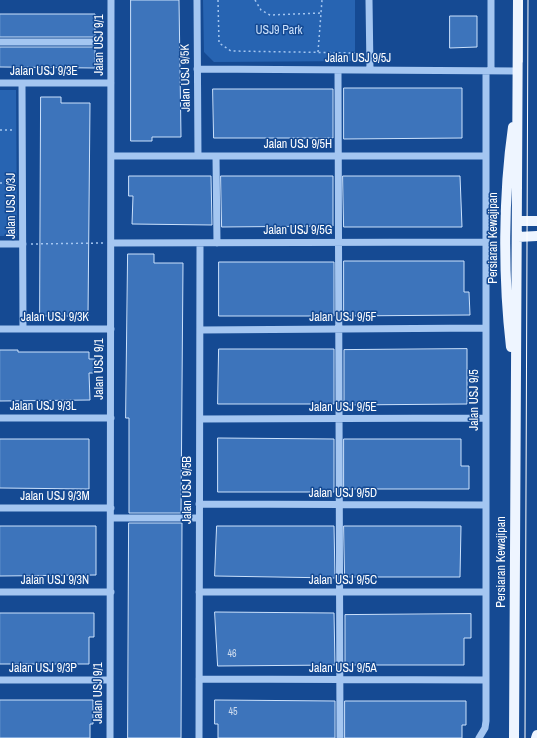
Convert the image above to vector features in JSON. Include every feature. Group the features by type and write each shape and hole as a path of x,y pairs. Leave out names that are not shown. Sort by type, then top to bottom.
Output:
{"main road":[{"name":"Persiaran Kewajipan","path":"514,738 518,237 518,0"},
{"name":"Persiaran Kewajipan","path":"516,386 509,326 506,268 506,204 509,150 518,90"},
{"path":"518,221 537,221"},
{"path":"518,237 537,236"},
{"path":"506,738 514,723"}],"street":[{"name":"Jalan USJ 9/1","path":"110,738 111,0"},
{"name":"Jalan USJ 9/5K","path":"197,0 198,156"},
{"path":"369,0 370,70"},
{"name":"Jalan USJ 9/5","path":"479,738 485,728 486,680 485,156 491,0"},
{"path":"0,42 96,42"},
{"name":"Jalan USJ 9/5J","path":"197,69 518,71"},
{"path":"338,70 340,738"},
{"name":"Jalan USJ 9/3E","path":"0,83 111,83"},
{"name":"Jalan USJ 9/3J","path":"22,83 23,329"},
{"name":"Jalan USJ 9/5H","path":"111,156 485,156"},
{"path":"216,156 217,243"},
{"name":"Jalan USJ 9/5G","path":"111,243 486,242"},
{"name":"Jalan USJ 9/5B","path":"199,738 200,243"},
{"path":"0,244 23,244"},
{"name":"Jalan USJ 9/5F","path":"200,330 486,328"},
{"name":"Jalan USJ 9/3K","path":"0,329 111,329"},
{"name":"Jalan USJ 9/3L","path":"0,418 111,418"},
{"name":"Jalan USJ 9/5E","path":"200,419 486,418"},
{"name":"Jalan USJ 9/5D","path":"199,504 486,505"},
{"name":"Jalan USJ 9/3M","path":"0,508 111,508"},
{"path":"111,518 199,518"},
{"name":"Jalan USJ 9/3N","path":"0,592 111,592"},
{"name":"Jalan USJ 9/5C","path":"199,592 486,592"},
{"name":"Jalan USJ 9/5A","path":"199,679 486,680"},
{"name":"Jalan USJ 9/3P","path":"0,680 110,680"}],"path":[{"path":"218,0 219,43 231,51 355,53"},
{"path":"255,0 261,10 270,14 322,13"},
{"path":"318,53 322,0"},
{"path":"0,130 16,130"},
{"path":"0,183 16,183"},
{"path":"23,244 111,243"}],"green space":[{"name":"USJ9 Park","path":"203,0 355,0 355,61 214,62 204,52"},
{"path":"0,90 16,90 17,236 0,236"}],"building":[{"path":"131,0 179,0 181,137 152,137 152,141 131,141"},
{"path":"0,14 95,14 95,37 0,37"},
{"path":"450,16 477,16 477,47 450,48"},
{"path":"0,47 95,47 95,68 0,67"},
{"path":"344,88 462,88 462,138 344,139"},
{"path":"213,89 333,89 333,138 214,138"},
{"path":"41,97 61,97 61,103 90,103 88,316 40,316"},
{"path":"129,176 211,176 212,225 132,224 133,196 129,196"},
{"path":"221,176 333,176 333,226 222,227"},
{"path":"343,176 460,176 462,227 344,227"},
{"path":"128,254 154,254 154,263 183,263 181,513 129,513 129,418 126,418"},
{"path":"344,261 464,261 464,292 469,292 470,315 344,316"},
{"path":"219,262 334,262 334,316 219,316"},
{"path":"219,349 334,349 334,404 218,404"},
{"path":"467,349 467,404 344,405 344,350"},
{"path":"0,350 18,350 18,352 89,352 89,359 95,359 95,373 89,373 90,400 0,401"},
{"path":"218,438 334,439 334,492 218,492"},
{"path":"0,439 89,439 89,489 0,488"},
{"path":"344,439 461,439 461,466 469,466 469,489 344,489"},
{"path":"129,523 182,523 181,738 128,738"},
{"path":"0,526 96,526 96,575 0,576"},
{"path":"217,526 334,526 335,578 215,576"},
{"path":"344,526 461,526 460,577 345,577"},
{"path":"215,612 334,613 335,665 218,666"},
{"path":"0,613 94,613 94,637 89,637 89,664 0,664"},
{"path":"471,614 471,638 464,638 464,665 345,665 345,615"},
{"path":"0,700 93,700 93,724 90,724 90,738 0,738"},
{"path":"215,700 335,701 335,738 218,738 218,724 215,724"},
{"path":"345,701 466,701 466,725 462,725 462,738 345,738"}],"tram line":[{"path":"522,0 522,62"},
{"path":"525,738 528,0"}]}
